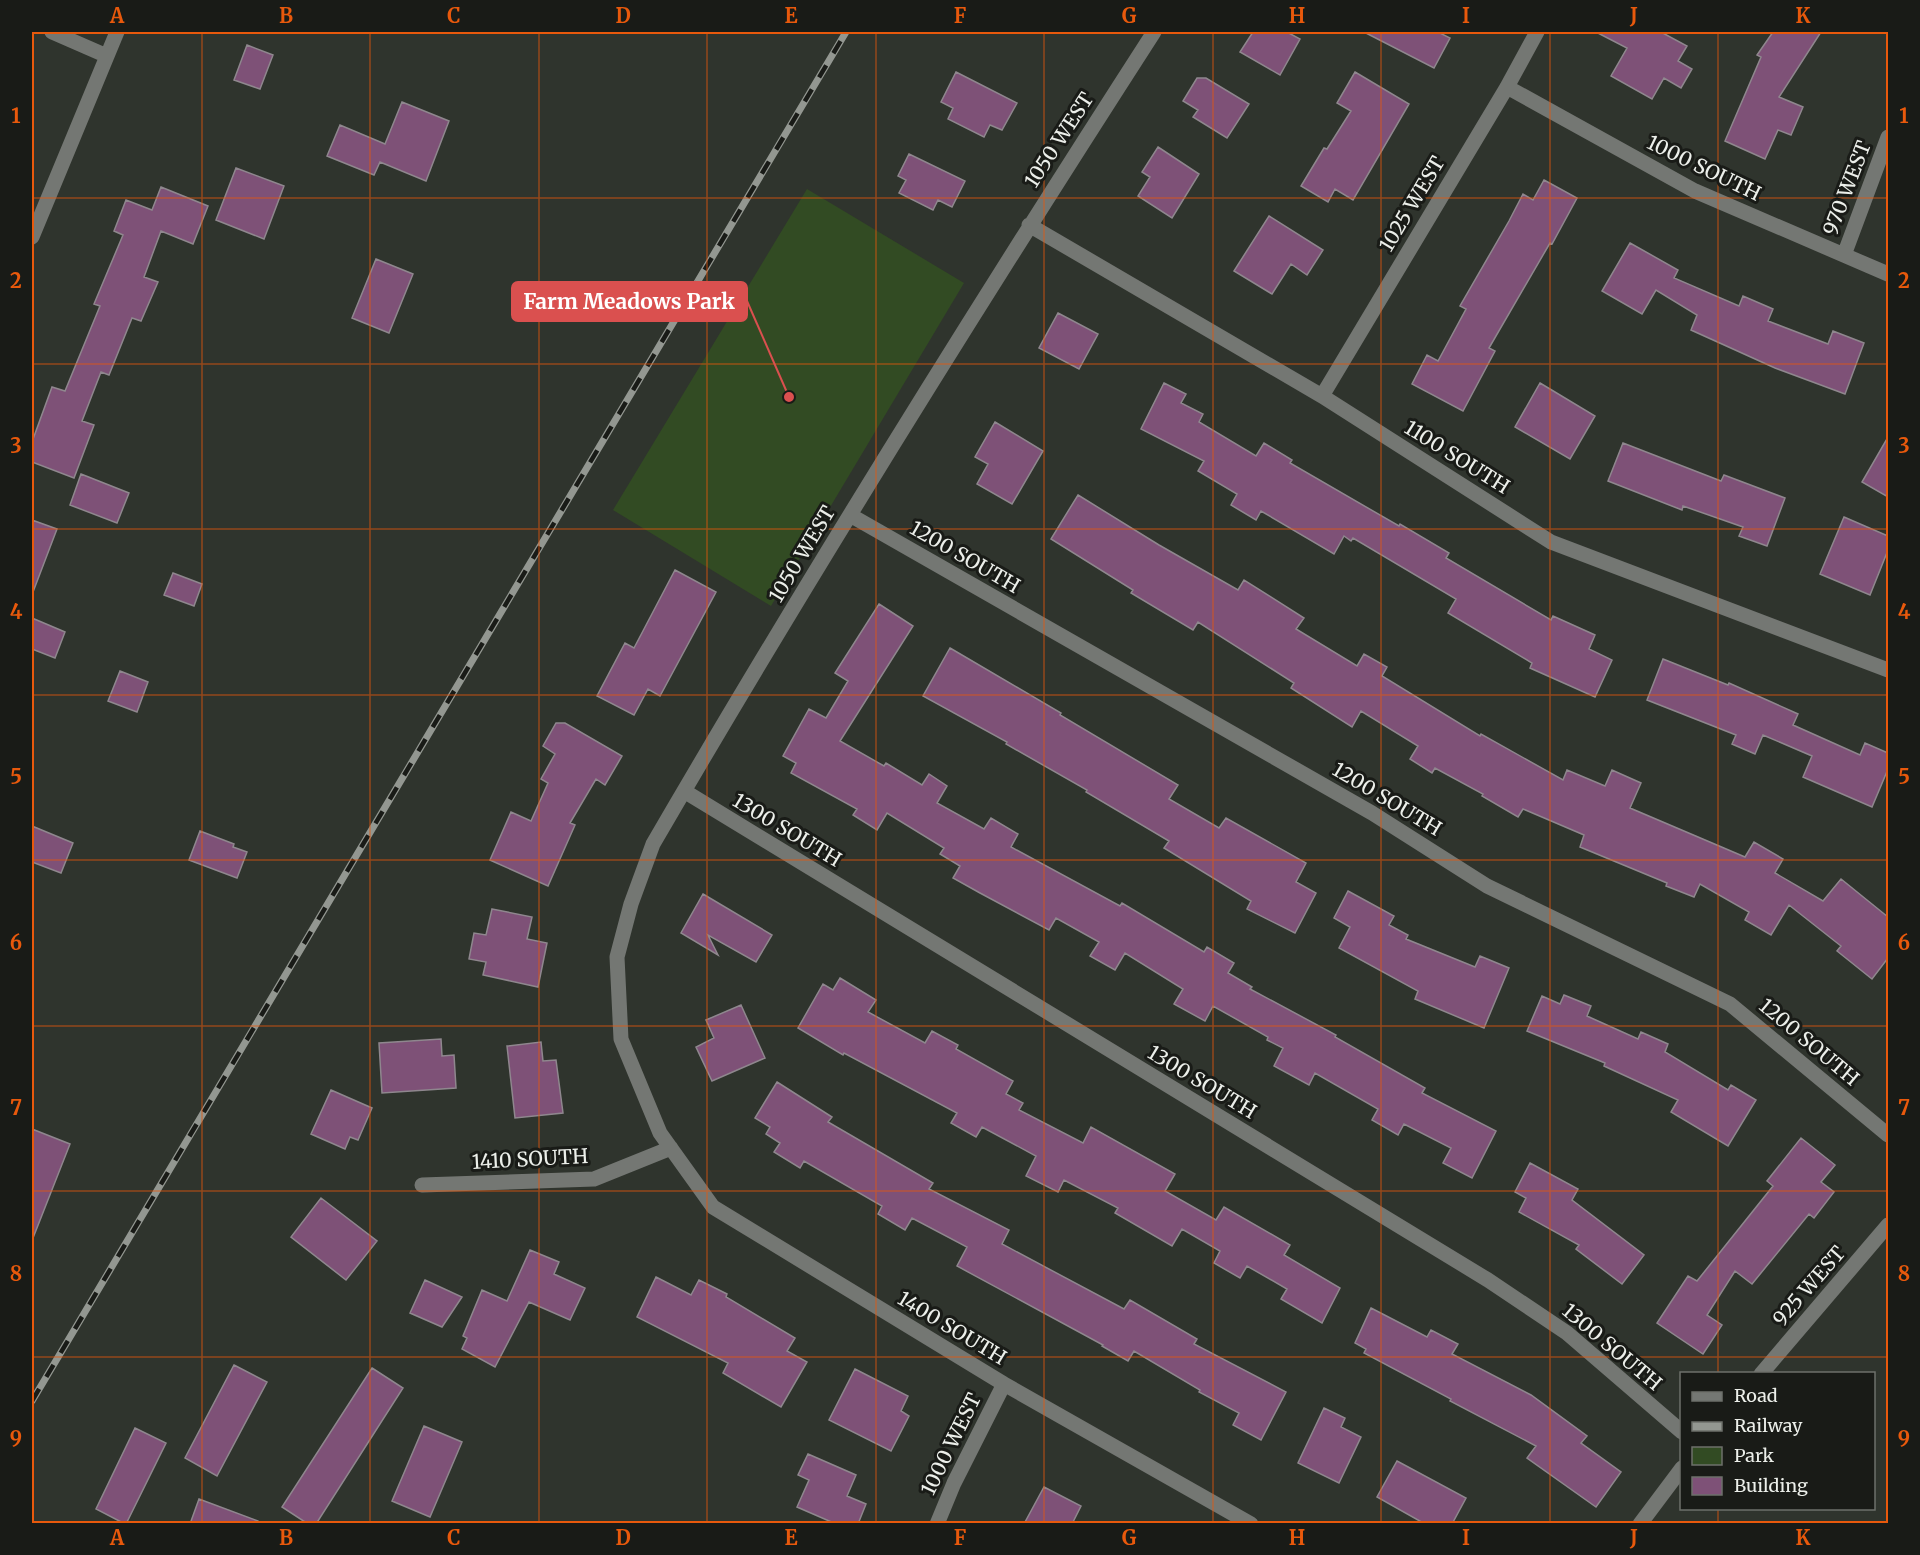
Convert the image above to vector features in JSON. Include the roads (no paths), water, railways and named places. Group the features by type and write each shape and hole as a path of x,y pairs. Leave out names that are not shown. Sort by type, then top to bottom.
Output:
{"street":[{"path":"52,32 107,56"},
{"path":"32,237 117,32"},
{"name":"1050 WEST","path":"660,1133 621,1039 617,957 631,904 653,844 850,515 1029,225 1155,32"},
{"name":"1025 WEST","path":"1322,396 1507,87 1537,32"},
{"name":"1000 SOUTH","path":"1507,87 1695,191 1888,274"},
{"name":"970 WEST","path":"1844,255 1888,136"},
{"name":"1100 SOUTH","path":"1029,225 1322,396 1551,542 1888,669"},
{"name":"1200 SOUTH","path":"850,515 1372,813 1487,886 1730,1004 1888,1135"},
{"name":"1300 SOUTH","path":"684,792 1488,1280 1567,1333 1680,1430"},
{"name":"1400 SOUTH","path":"660,1133 713,1207 1004,1384 1251,1524"},
{"name":"1410 SOUTH","path":"422,1185 594,1179 671,1148"},
{"name":"925 WEST","path":"1763,1372 1888,1225"},
{"name":"1000 WEST","path":"937,1524 954,1483 1004,1384"},
{"path":"1640,1524 1680,1471"}],"railway":[{"path":"32,1401 846,32"}],"place":[{"name":"Farm Meadows Park","path":"789,397"}]}
